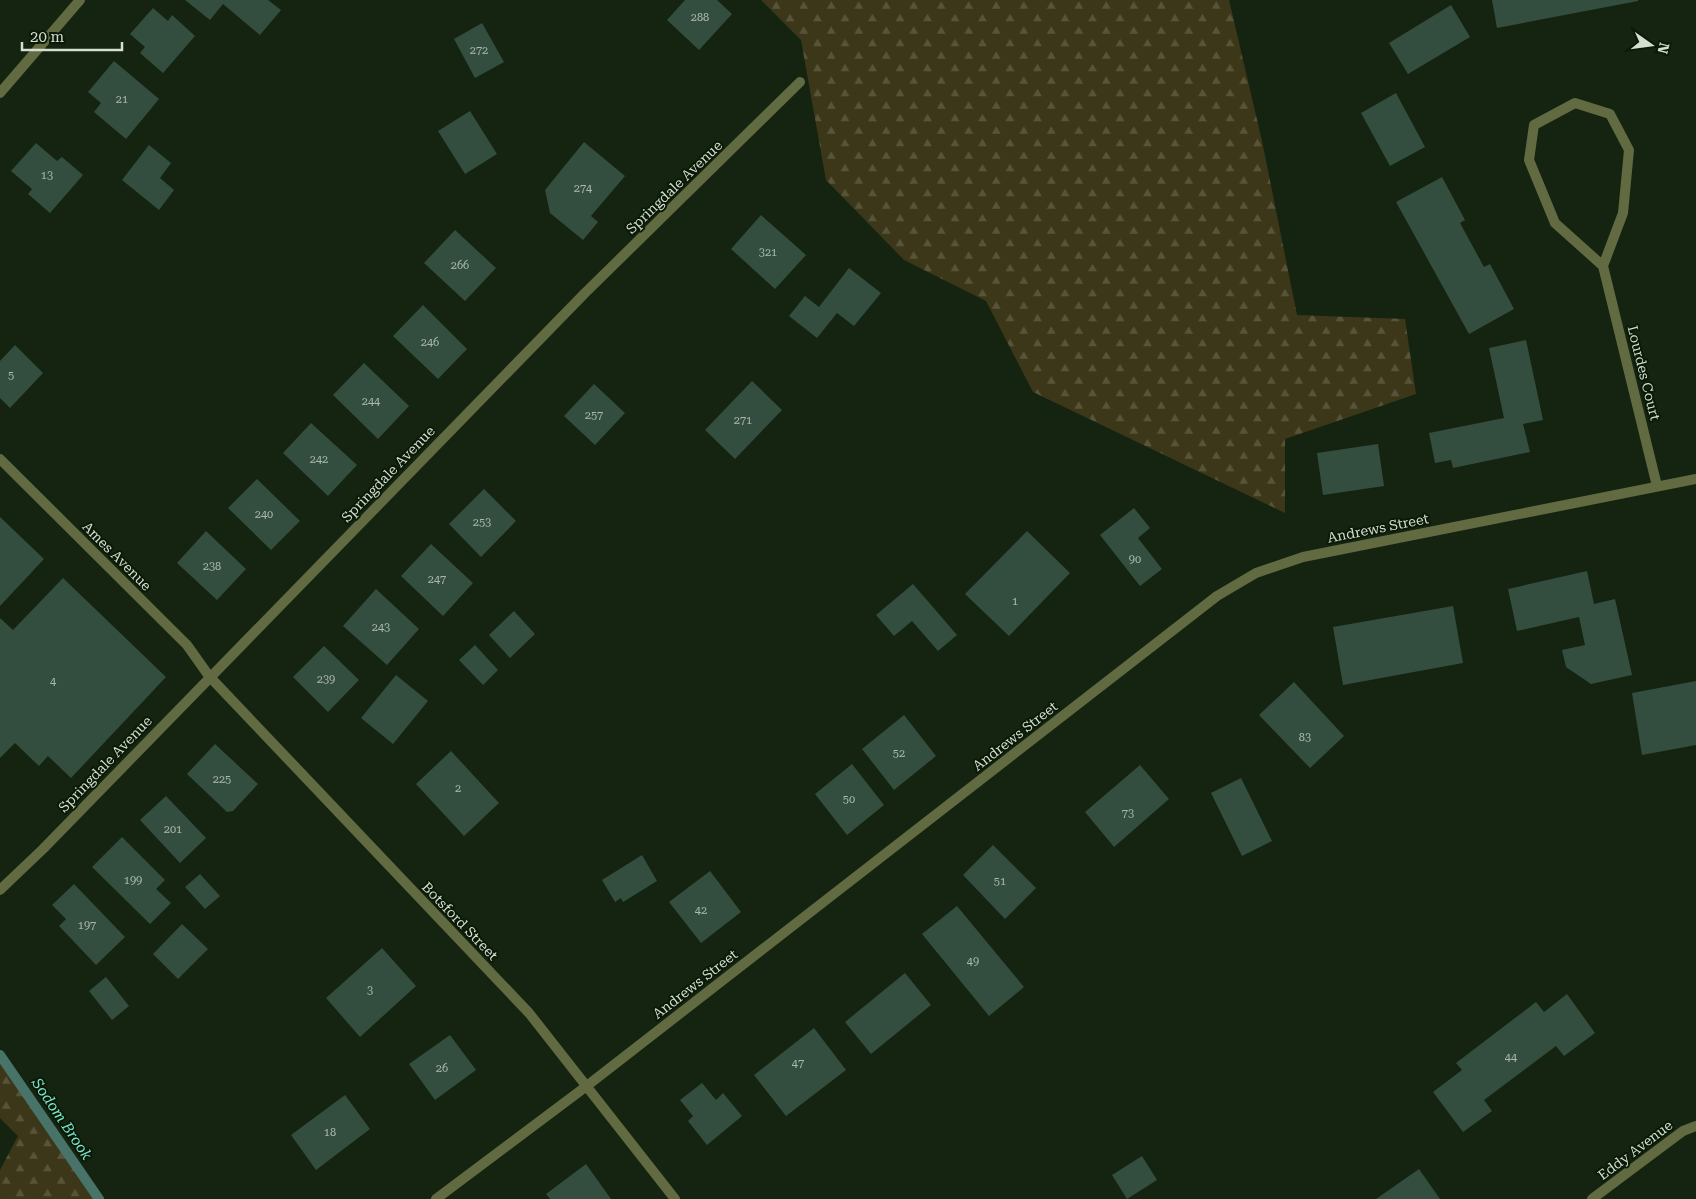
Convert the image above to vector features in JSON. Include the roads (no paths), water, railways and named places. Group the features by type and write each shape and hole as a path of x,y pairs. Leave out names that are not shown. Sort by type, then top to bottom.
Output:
{"street":[{"path":"0,93 80,0"},
{"name":"Springdale Avenue","path":"0,890 43,849 209,676 585,293 800,82"},
{"path":"1575,104 1610,114 1629,150 1623,213 1603,266 1555,223 1529,160 1534,125 1575,104"},
{"name":"Lourdes Court","path":"1603,266 1657,486"},
{"name":"Ames Avenue","path":"0,459 187,645 209,676"},
{"name":"Andrews Street","path":"436,1199 588,1085 1217,596 1256,573 1303,557 1696,479"},
{"name":"Botsford Street","path":"209,676 529,1013 588,1085 675,1199"},
{"name":"Eddy Avenue","path":"1592,1199 1683,1131 1696,1126"}],"waterway":[{"name":"Sodom Brook","path":"0,1055 99,1199"}]}
